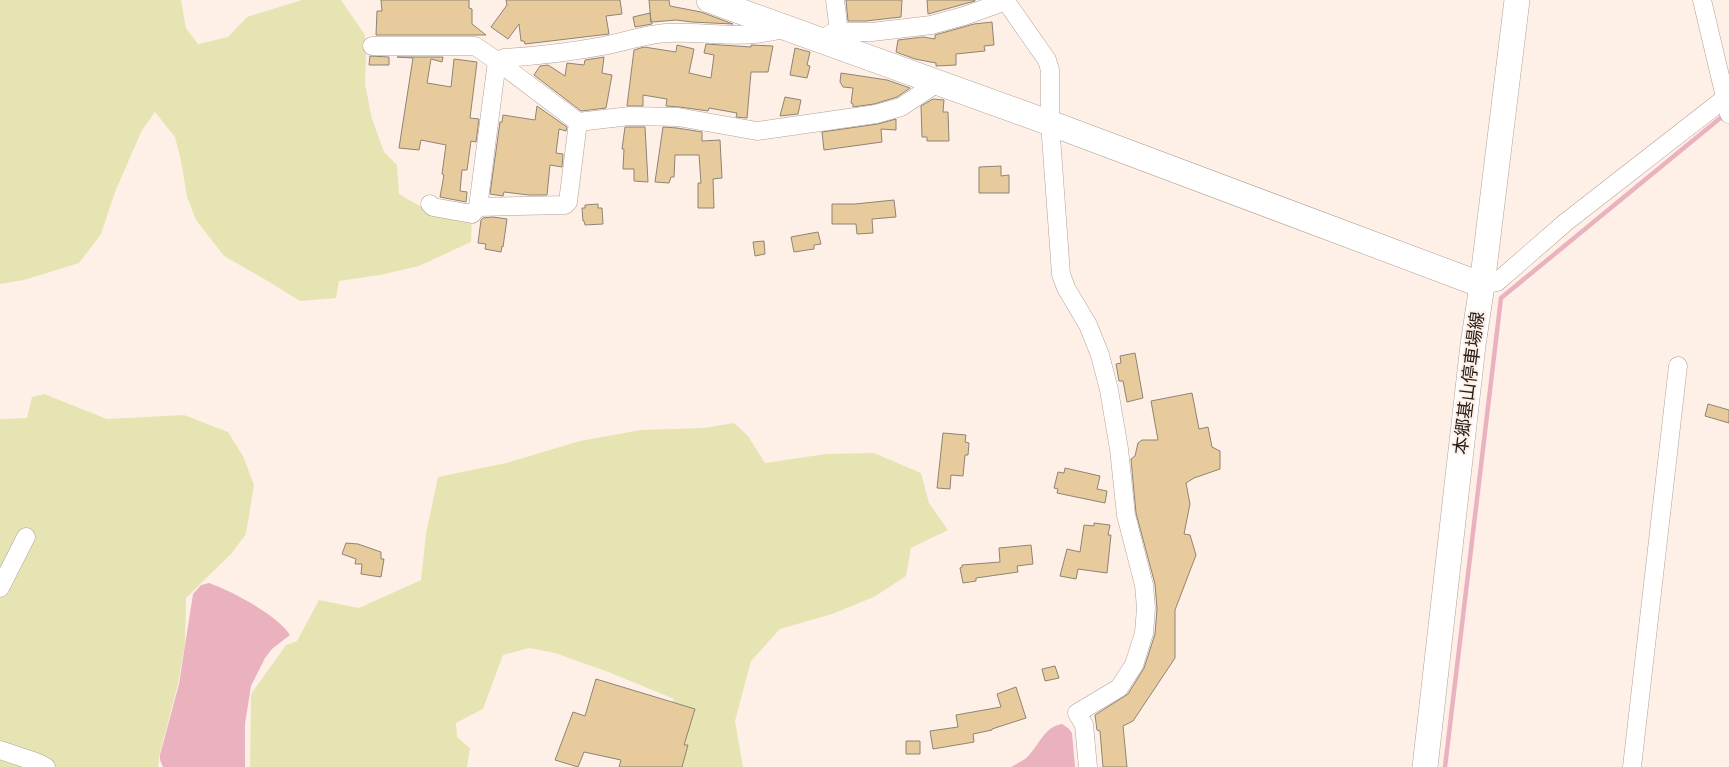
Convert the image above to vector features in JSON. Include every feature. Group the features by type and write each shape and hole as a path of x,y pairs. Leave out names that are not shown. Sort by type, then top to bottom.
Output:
{"street":[{"path":"709,0 750,8 785,28 829,36 937,83 1482,285 1497,282 1566,222 1728,102 1702,0"},
{"path":"829,36 834,0"},
{"name":"本郷基山停車場線","path":"1425,767 1473,346 1517,0"},
{"path":"829,36 931,24 964,16 1005,1 1047,60 1050,70 1050,124 1061,274 1066,288 1088,325 1100,355 1109,390 1119,449 1126,515 1144,585 1144,633 1134,665 1119,688 1077,713 1084,725 1088,767"},
{"path":"498,61 504,58 550,55 666,33 736,36 769,34 785,28"},
{"path":"372,46 475,46 498,61 578,122 630,116 678,118 757,131 876,114 902,107 937,83"},
{"path":"430,204 432,207 472,214 478,207 498,61"},
{"path":"478,207 565,205 568,202 578,122"},
{"path":"1632,767 1678,366"},
{"path":"0,588 26,537"},
{"path":"0,750 46,767"}],"shaded area":[{"path":"0,0 181,0 186,28 198,44 228,37 247,17 302,0 341,0 365,35 365,84 372,119 384,152 397,165 399,194 425,209 472,219 471,242 419,266 380,275 339,281 336,298 300,301 224,256 196,220 187,197 175,137 155,112 142,130 115,192 101,234 79,263 24,280 0,284"},
{"path":"44,394 107,419 184,415 228,432 243,456 254,485 246,534 231,554 186,598 185,644 178,684 158,767 0,767 0,419 27,418 32,397"},
{"path":"734,423 748,436 765,463 826,454 874,453 921,473 929,503 948,530 911,548 906,576 874,597 832,614 780,629 751,661 735,721 743,767 656,767 652,734 674,699 611,673 555,653 529,648 503,655 483,709 456,723 457,737 470,748 467,767 250,767 251,694 286,645 297,641 319,600 359,608 421,580 426,534 438,477 506,463 580,441 641,430 704,428"},
{"path":"209,583 229,591 265,612 276,620 290,635 272,649 265,658 251,686 245,724 245,767 163,767 160,755 179,684 193,594 201,585"},
{"path":"1062,724 1072,733 1075,767 1011,767 1025,759 1050,729"}],"building":[{"path":"381,0 469,0 469,8 472,9 472,24 486,35 376,35 377,11 382,11"},
{"path":"506,0 620,0 622,14 606,16 609,34 525,44 524,41 521,41 519,24 508,39 491,27 507,5"},
{"path":"649,0 669,0 670,6 701,12 733,24 676,20 652,22 652,24 635,27 633,17 650,13 651,22"},
{"path":"846,0 902,0 901,17 848,21"},
{"path":"927,0 975,0 975,1 928,14"},
{"path":"992,22 994,45 984,46 985,51 956,54 956,65 936,66 936,63 915,59 896,52 898,40 923,37 935,39 935,35 974,24"},
{"path":"706,44 751,47 751,45 773,46 768,72 751,72 747,118 736,117 737,113 709,108 708,111 666,106 667,99 643,95 643,106 627,106 634,50 644,47 676,52 677,45 694,49 689,73 711,78 714,55 704,53"},
{"path":"795,48 810,52 807,65 810,66 807,78 790,75"},
{"path":"370,56 389,57 389,65 369,65"},
{"path":"397,57 443,57 442,62 431,59 427,83 451,87 454,59 477,62 470,118 479,119 476,142 471,141 467,170 462,170 460,191 467,192 466,202 440,197 446,145 421,140 419,150 399,148 413,58"},
{"path":"604,57 602,73 612,75 606,108 581,111 534,75 540,66 548,65 565,76 567,63 584,65 585,60"},
{"path":"841,73 887,80 910,88 897,97 874,104 853,107 851,103 853,88 843,87 840,82"},
{"path":"785,97 801,100 798,114 780,116"},
{"path":"933,99 944,100 943,112 948,112 949,141 927,141 927,137 922,137 921,106"},
{"path":"537,106 567,127 566,131 559,129 556,153 563,154 562,167 550,165 547,195 504,192 503,196 490,194 500,122 502,122 503,115 535,120"},
{"path":"896,119 896,130 881,129 882,142 824,150 822,132 878,124"},
{"path":"625,127 645,127 648,182 634,181 634,169 623,169 624,149 622,149"},
{"path":"663,127 702,132 702,141 720,140 722,178 713,179 714,208 698,208 698,183 701,183 699,155 675,155 674,177 671,177 669,183 655,182"},
{"path":"1001,166 1001,176 1009,175 1009,193 979,193 979,167"},
{"path":"894,200 896,217 872,219 873,233 857,234 856,224 832,224 832,204"},
{"path":"598,204 598,208 602,208 603,224 585,225 582,208 585,208 585,205"},
{"path":"493,217 507,219 501,252 485,249 486,244 478,243 481,220"},
{"path":"818,232 821,244 814,245 814,249 794,252 791,237"},
{"path":"764,241 765,254 755,256 753,242"},
{"path":"1135,353 1143,398 1127,402 1123,381 1119,381 1116,364 1121,363 1120,356"},
{"path":"1192,393 1199,429 1208,427 1212,447 1220,451 1220,469 1194,478 1186,483 1190,504 1184,534 1190,535 1196,555 1175,610 1175,658 1133,721 1123,726 1127,767 1103,767 1100,731 1097,730 1095,715 1128,694 1144,668 1155,634 1157,609 1155,584 1136,513 1131,459 1135,456 1138,443 1142,440 1158,440 1151,401"},
{"path":"1708,404 1729,410 1729,423 1705,416"},
{"path":"943,433 966,435 965,442 969,443 968,455 965,455 963,476 951,475 950,489 937,488"},
{"path":"1065,468 1100,476 1097,489 1107,491 1105,503 1057,493 1058,489 1054,488 1058,472 1064,473"},
{"path":"1094,523 1110,525 1108,535 1111,535 1107,573 1078,569 1076,579 1060,576 1067,549 1080,552 1084,525 1094,526"},
{"path":"346,543 358,544 381,552 381,559 384,559 381,577 361,574 362,564 355,564 356,559 342,554"},
{"path":"1031,545 1033,564 1017,566 1018,572 976,578 976,581 963,583 960,568 962,565 1000,562 999,548"},
{"path":"1055,666 1059,678 1045,681 1042,669"},
{"path":"596,679 695,709 684,745 688,745 682,767 619,767 621,760 584,752 578,767 555,760 573,712 585,716"},
{"path":"1016,687 1026,718 992,730 973,734 974,742 933,749 930,731 958,727 956,715 1001,707 997,694"},
{"path":"906,741 920,741 920,754 906,754"}],"waterway":[{"path":"1445,767 1501,298 1724,115"}]}
